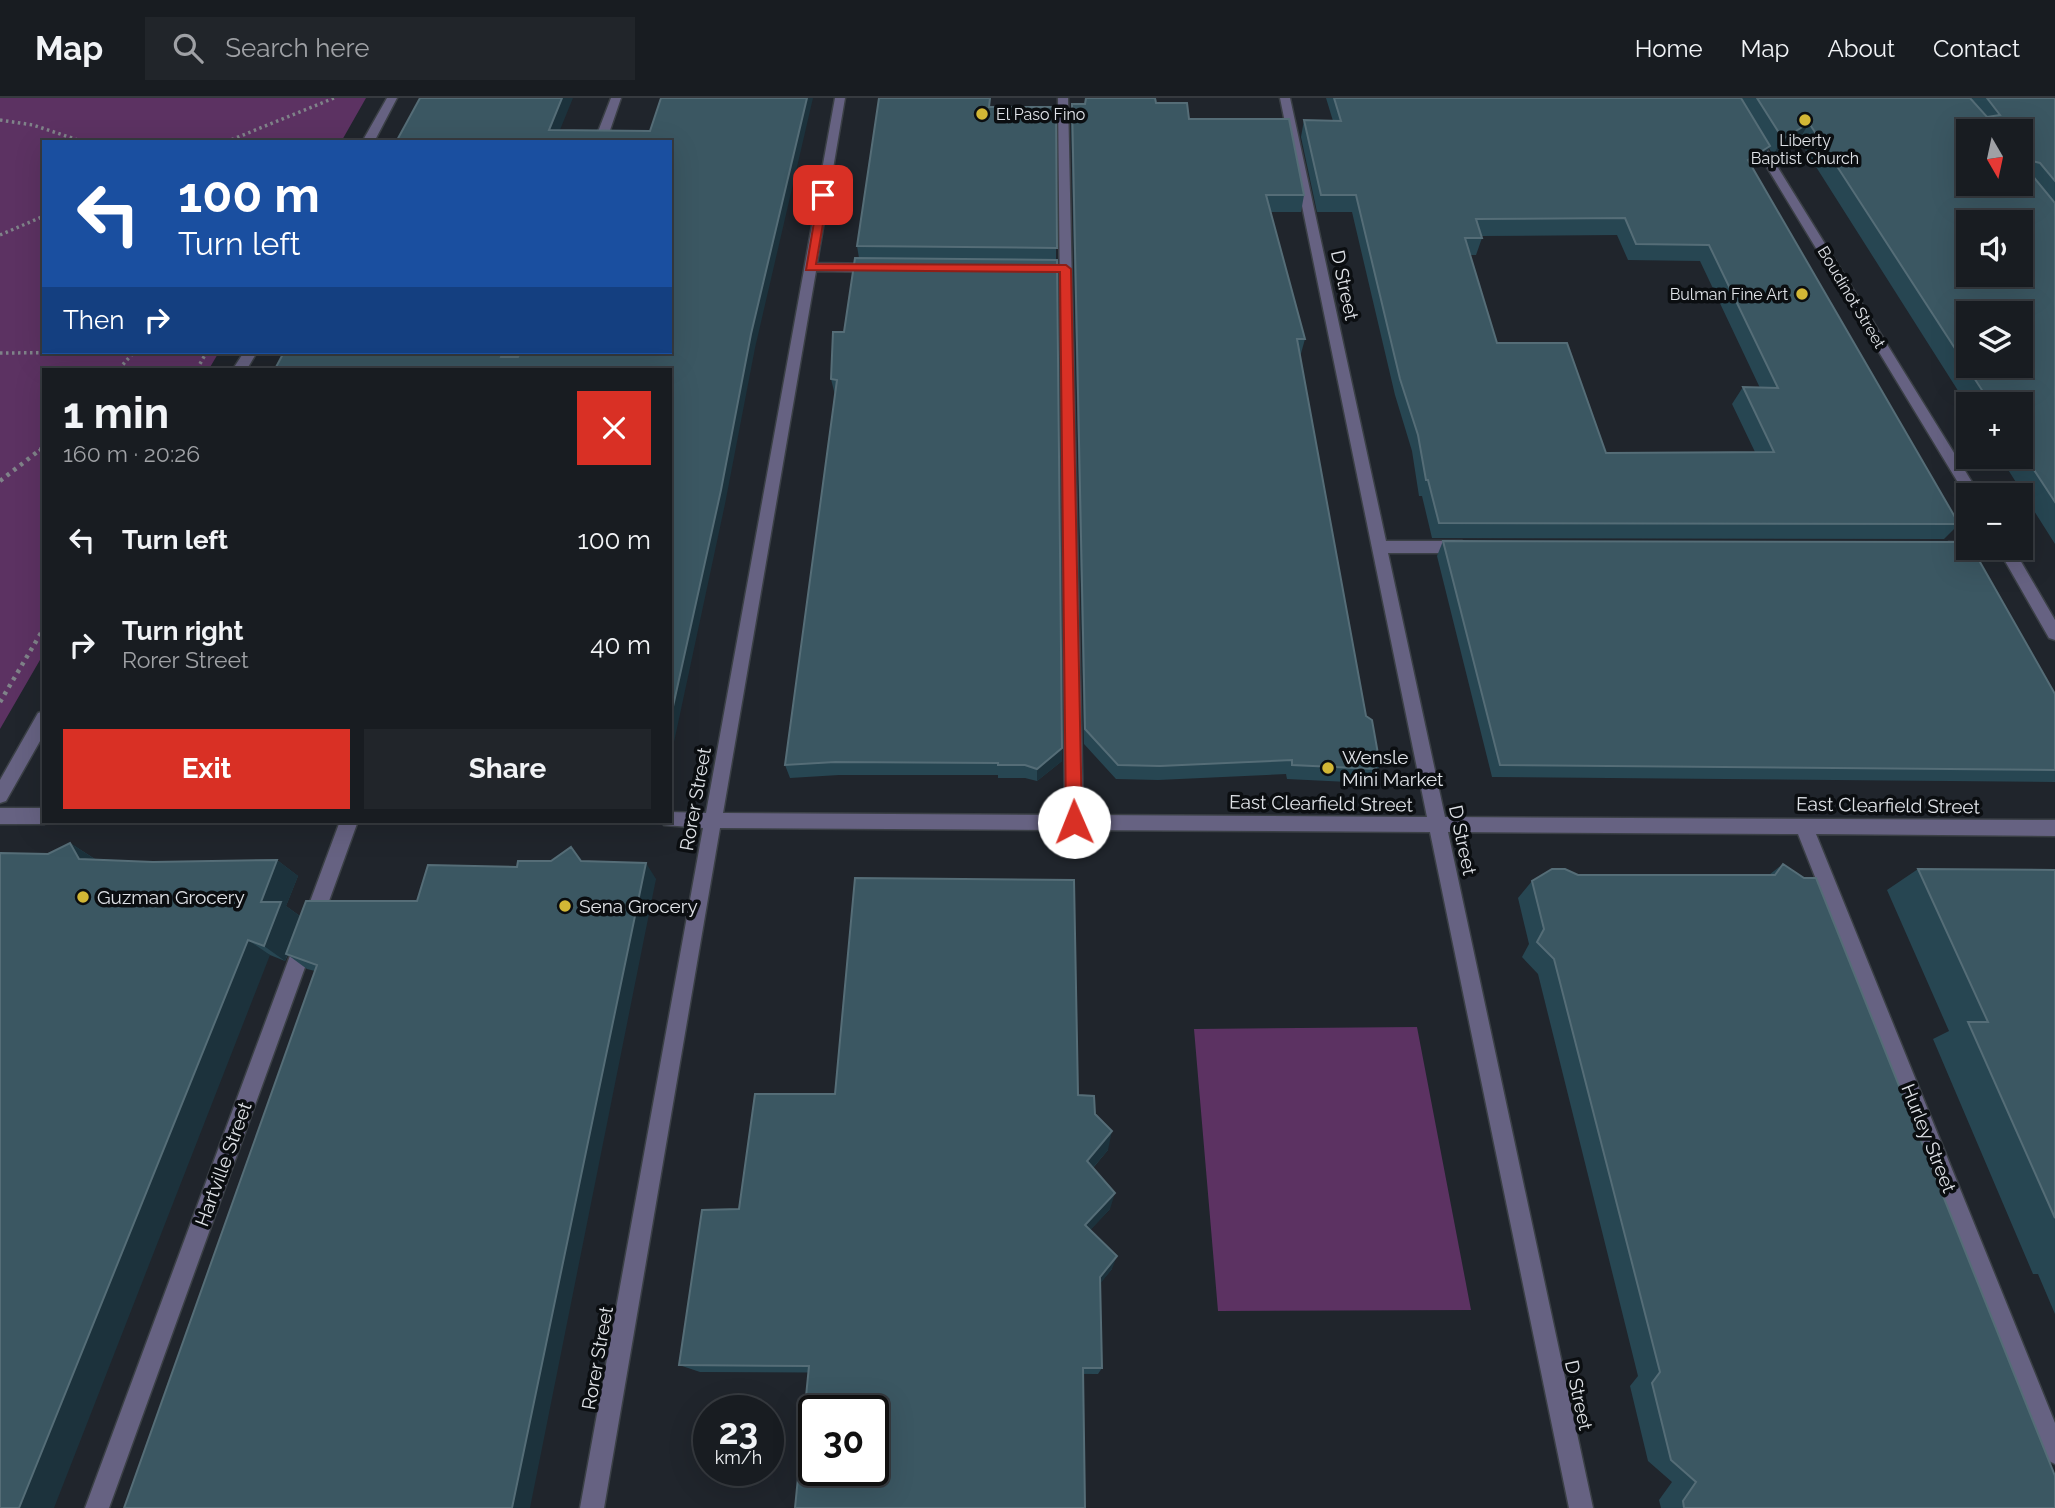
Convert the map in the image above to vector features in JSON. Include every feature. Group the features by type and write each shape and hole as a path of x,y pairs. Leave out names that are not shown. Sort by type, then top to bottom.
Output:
{"street":[{"path":"369,140 392,98"},
{"path":"601,140 616,98"},
{"name":"Rorer Street","path":"592,1508 840,98"},
{"path":"1063,98 1059,269 1074,822"},
{"name":"D Street","path":"1284,98 1581,1508"},
{"name":"Boudinot Street","path":"1730,98 1966,483"},
{"path":"810,267 891,268"},
{"path":"1378,547 1476,547"},
{"path":"1936,548 1956,548"},
{"path":"2012,560 2055,634"},
{"path":"0,796 42,722"},
{"path":"0,816 42,816"},
{"name":"East Clearfield Street","path":"672,820 2055,828"},
{"name":"Hartville Street","path":"97,1508 348,823"},
{"name":"Hurley Street","path":"1803,825 2055,1452"}],"path":[{"path":"231,140 334,98"},
{"path":"0,120 33,125 78,140"},
{"path":"0,234 42,217"},
{"path":"0,353 42,353"},
{"path":"120,368 132,354"},
{"path":"0,481 42,449"},
{"path":"0,702 42,631"}],"shaded area":[{"path":"0,98 366,98 342,140 42,140 42,354 218,354 210,368 42,368 42,656 0,729"},
{"path":"1417,1027 1471,1310 1218,1311 1194,1029"}],"building":[{"path":"420,98 562,98 549,130 650,131 661,98 807,98 751,334 721,490 672,711 672,368 276,368 283,354 502,354 501,357 518,357 519,354 672,354 672,140 397,140"},
{"path":"879,98 990,98 989,107 1056,107 1057,248 857,246"},
{"path":"1086,98 1155,98 1156,103 1187,103 1189,119 1289,119 1304,195 1266,195 1305,339 1297,339 1366,716 1372,720 1380,765 1375,765 1376,769 1292,765 1292,760 1160,766 1118,765 1085,729 1072,104 1085,104"},
{"path":"1334,98 1741,98 1770,146 1748,160 1956,519 1956,524 1439,523 1426,480 1418,435 1400,379 1356,195 1321,195 1304,120 1341,121","holes":["1625,218 1636,244 1709,245 1778,388 1743,387 1774,452 1606,453 1567,343 1497,343 1465,238 1482,238 1476,219"]},
{"path":"1757,98 1970,98 1987,117 2000,115 1987,98 2055,98 2055,181 2040,163 2034,162 2034,119 1956,119 1956,196 2034,196 2034,178 2055,203 2055,502 2033,468 2033,392 1983,392 1974,378 2033,378 2033,301 1956,301 1956,350 1809,123 1783,139"},
{"path":"855,258 1057,260 1062,748 1037,769 1025,765 998,763 835,762 785,765 837,380 831,379 833,332 844,332"},
{"path":"1443,541 1956,542 1956,560 1979,560 2055,694 2055,770 1500,765"},
{"path":"70,843 79,859 153,862 277,860 261,902 281,902 264,946 248,940 19,1508 0,1508 0,853 48,854"},
{"path":"571,847 581,861 646,863 512,1508 124,1508 317,965 286,954 306,901 417,901 428,865 517,867 518,861 551,861"},
{"path":"1783,864 1804,878 1816,878 2055,1476 2055,1508 1684,1508 1683,1501 1696,1482 1671,1460 1652,1383 1660,1372 1554,959 1537,942 1544,929 1532,881 1552,869 1565,869 1578,875 1775,875"},
{"path":"1918,869 2055,870 2055,1218 1968,1022 1988,1022"},
{"path":"855,878 1074,880 1078,1095 1094,1096 1095,1114 1112,1131 1087,1161 1115,1193 1085,1225 1117,1256 1100,1277 1102,1368 1083,1368 1085,1508 795,1508 798,1478 798,1486 889,1486 889,1395 806,1395 809,1366 679,1365 702,1210 739,1209 755,1094 835,1094"}],"place":[{"name":"El Paso Fino","path":"982,114"},
{"name":"Liberty Baptist Church","path":"1805,120"},
{"name":"Bulman Fine Art","path":"1802,294"},
{"name":"Wensle Mini Market","path":"1328,768"},
{"name":"Guzman Grocery","path":"83,897"},
{"name":"Sena Grocery","path":"565,906"}],"route":[{"path":"823,195 810,267 1066,269 1074,822"}]}
